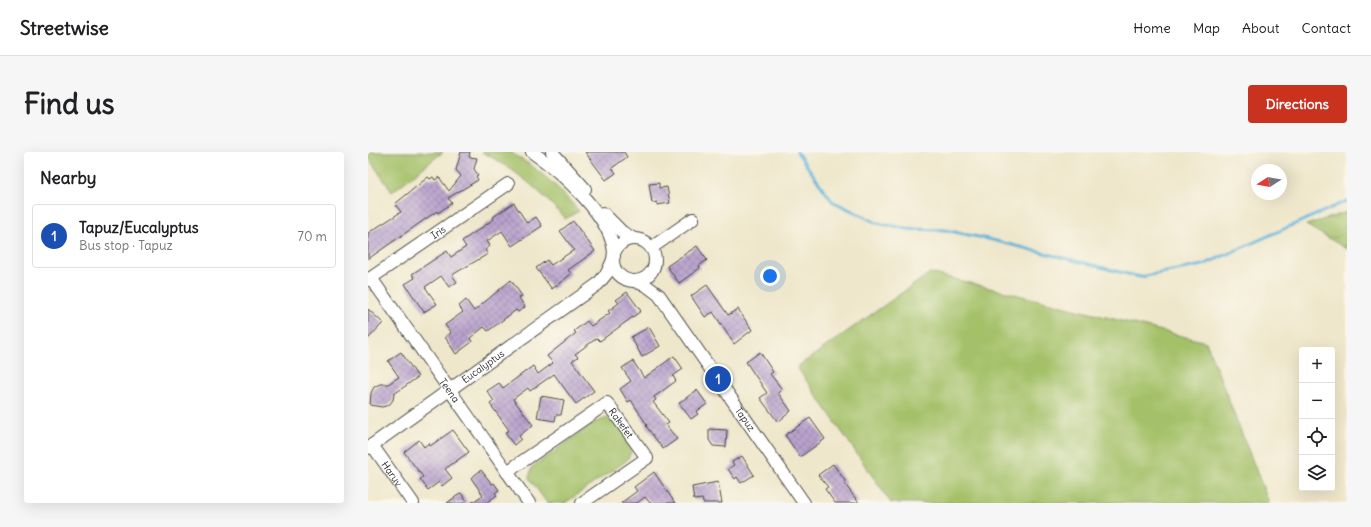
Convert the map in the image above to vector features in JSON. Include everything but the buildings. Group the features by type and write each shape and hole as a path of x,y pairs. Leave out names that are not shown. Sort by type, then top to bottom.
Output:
{"street":[{"path":"532,152 558,172 589,205 608,232 612,243 613,258 615,268 619,275 632,281 646,277 654,267 654,256 651,248 642,240 634,239 619,245 613,258"},
{"path":"552,152 568,169 609,220 622,232 634,239"},
{"name":"Iris","path":"369,279 508,184"},
{"path":"651,248 693,219"},
{"name":"Eucalyptus","path":"370,447 598,284 607,273 613,258"},
{"name":"Tapuz","path":"654,267 654,278 659,295"},
{"name":"Teena","path":"369,279 450,390 529,503"},
{"name":"Eucalyptus","path":"598,284 612,280 632,281"},
{"name":"Tapuz","path":"632,281 647,286 659,295 804,503"},
{"name":"Rakefet","path":"507,472 608,403 647,458 582,503"},
{"name":"Haruv","path":"370,447 413,503"}],"green space":[{"path":"368,152 443,152 392,192 368,157"},
{"path":"482,152 510,152 532,166 556,186 579,211 565,219 547,199 527,181 506,166"},
{"path":"1347,212 1347,249 1306,225"},
{"path":"930,273 1206,342 1269,503 891,503 797,367"},
{"path":"607,418 619,426 629,441 631,451 627,460 565,503 547,503 529,478 532,467 594,423"}],"waterway":[{"path":"797,152 832,201 877,223 908,229 945,230 988,239 1140,277 1203,265 1347,201"}],"place":[{"name":"Tapuz/Eucalyptus","path":"718,379"}]}
